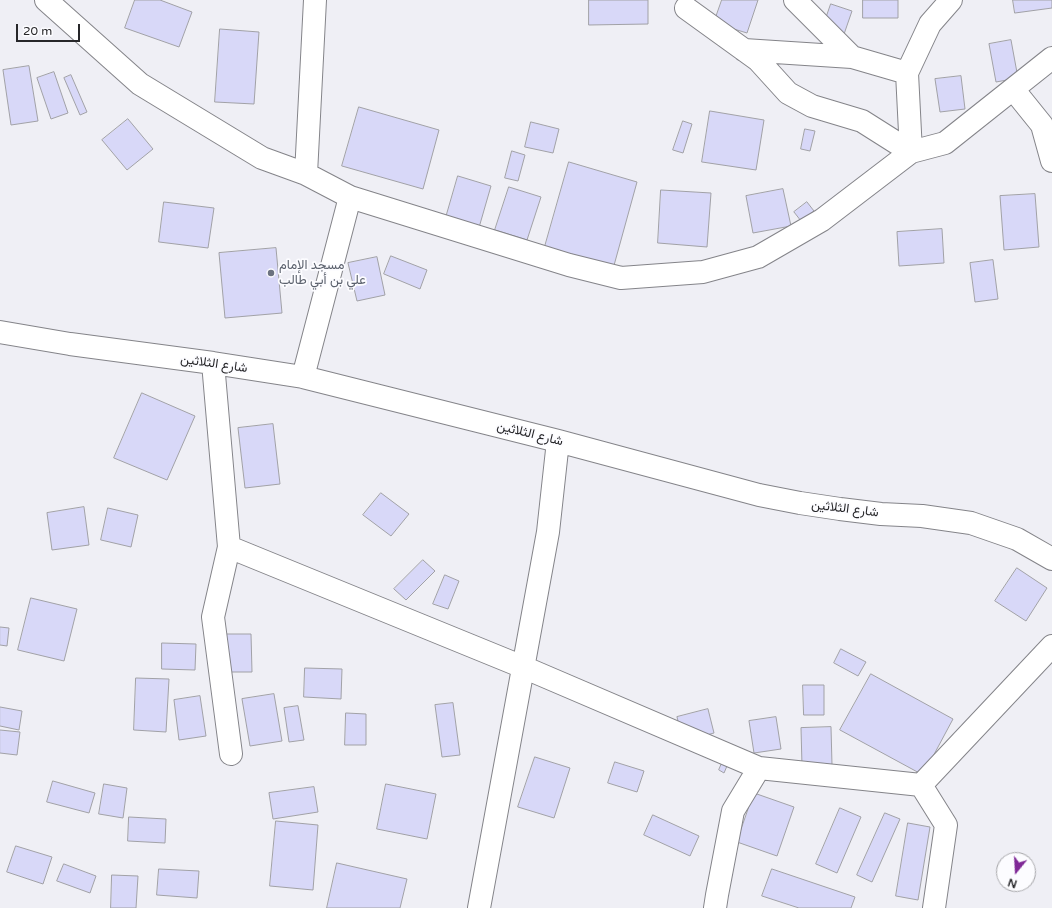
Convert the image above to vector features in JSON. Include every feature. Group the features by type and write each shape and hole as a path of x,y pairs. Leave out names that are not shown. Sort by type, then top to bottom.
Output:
{"street":[{"path":"46,0 140,84 262,158 306,174 350,197 569,265 621,278 703,272 758,257 822,220 911,152 945,143 1052,58"},
{"path":"306,174 315,0"},
{"path":"795,0 852,57"},
{"path":"911,152 907,73 930,24 951,0"},
{"path":"686,8 758,60 788,93 812,106 862,121 911,152"},
{"path":"744,50 852,57 907,73"},
{"path":"1013,89 1042,125 1052,161"},
{"path":"303,377 350,197"},
{"name":"شارع الثلاثين","path":"0,332 70,344 213,363 303,377 558,441 719,485 786,500 840,509 881,514 922,516 971,523 1017,539 1052,559"},
{"path":"213,363 229,547 212,617 231,754"},
{"path":"479,908 548,532 558,441"},
{"path":"229,547 523,667 759,768 921,785"},
{"path":"921,785 1052,646"},
{"path":"715,908 733,812 759,768"},
{"path":"921,785 946,825 934,908"}],"building":[{"path":"135,0 160,0 192,12 179,47 125,28"},
{"path":"589,0 648,0 648,24 589,25"},
{"path":"722,0 758,0 747,33 714,23"},
{"path":"863,0 898,0 898,18 863,18"},
{"path":"1013,0 1052,0 1052,8 1015,13"},
{"path":"831,4 852,11 842,40 821,33"},
{"path":"220,29 259,32 254,104 215,102"},
{"path":"1011,40 1018,78 996,82 989,44"},
{"path":"29,66 38,121 11,125 3,70"},
{"path":"54,72 68,113 51,119 37,78"},
{"path":"71,75 87,112 80,115 64,78"},
{"path":"961,76 965,109 940,112 935,79"},
{"path":"359,107 439,130 423,189 342,166"},
{"path":"710,111 764,120 756,170 702,162"},
{"path":"128,119 153,149 127,170 102,140"},
{"path":"683,121 692,124 683,153 673,150"},
{"path":"531,122 559,129 553,153 525,147"},
{"path":"805,129 815,131 810,151 801,149"},
{"path":"512,151 525,155 518,181 505,178"},
{"path":"569,162 637,182 613,269 544,250"},
{"path":"458,176 491,186 478,231 445,221"},
{"path":"509,187 541,197 527,240 495,230"},
{"path":"783,189 791,226 753,233 746,196"},
{"path":"661,190 711,193 707,247 658,243"},
{"path":"1035,194 1039,247 1004,250 1000,196"},
{"path":"164,202 214,208 208,248 159,242"},
{"path":"807,202 814,211 801,221 794,212"},
{"path":"942,229 944,263 899,266 897,232"},
{"path":"276,248 282,313 225,318 219,253"},
{"path":"391,256 427,270 420,289 384,274"},
{"path":"377,257 385,295 357,301 348,263"},
{"path":"993,260 998,299 975,302 970,263"},
{"path":"142,393 195,416 167,480 114,458"},
{"path":"273,424 280,484 245,488 238,428"},
{"path":"381,493 409,514 391,536 363,515"},
{"path":"84,507 89,545 52,550 47,513"},
{"path":"108,508 138,515 131,547 101,540"},
{"path":"423,560 435,571 406,600 394,589"},
{"path":"1017,568 1047,588 1026,621 995,601"},
{"path":"445,575 459,581 448,609 433,604"},
{"path":"31,598 77,609 64,661 18,650"},
{"path":"0,627 9,628 7,646 0,645"},
{"path":"226,634 251,634 252,672 228,672"},
{"path":"162,643 196,644 195,670 162,669"},
{"path":"841,649 866,662 858,676 834,663"},
{"path":"305,668 342,669 341,699 304,697"},
{"path":"871,674 953,719 923,775 840,730"},
{"path":"136,678 169,679 166,732 134,730"},
{"path":"803,685 824,685 824,715 804,715"},
{"path":"274,694 282,741 250,746 242,699"},
{"path":"200,696 206,736 179,740 174,700"},
{"path":"453,703 460,755 442,757 435,705"},
{"path":"298,706 304,740 289,742 284,708"},
{"path":"0,707 22,711 19,730 0,726"},
{"path":"708,709 714,733 683,741 677,717"},
{"path":"346,713 366,714 366,745 345,745"},
{"path":"776,717 781,749 754,753 749,721"},
{"path":"831,727 832,765 802,766 801,728"},
{"path":"0,730 20,732 17,755 0,753"},
{"path":"535,757 570,768 554,818 518,807"},
{"path":"615,762 644,771 637,792 608,783"},
{"path":"722,763 727,766 724,773 719,770"},
{"path":"53,781 95,793 89,813 47,802"},
{"path":"104,784 127,788 123,818 99,814"},
{"path":"386,784 436,794 427,839 377,829"},
{"path":"314,787 318,812 273,819 269,793"},
{"path":"754,793 794,807 777,856 737,842"},
{"path":"840,808 861,817 837,873 816,864"},
{"path":"885,813 900,819 872,882 857,875"},
{"path":"653,815 699,836 690,856 644,835"},
{"path":"129,817 166,819 165,843 128,841"},
{"path":"276,821 318,825 313,890 270,886"},
{"path":"908,823 930,827 918,900 896,896"},
{"path":"16,846 52,857 43,884 7,872"},
{"path":"337,863 407,879 400,908 327,908"},
{"path":"64,864 96,876 90,893 57,881"},
{"path":"159,869 199,871 197,898 157,895"},
{"path":"772,869 855,897 851,908 799,908 762,896"},
{"path":"112,875 138,876 136,908 111,908"}],"place":[{"name":"مسجد الإمام علي بن أبي طالب","path":"271,273"}]}
